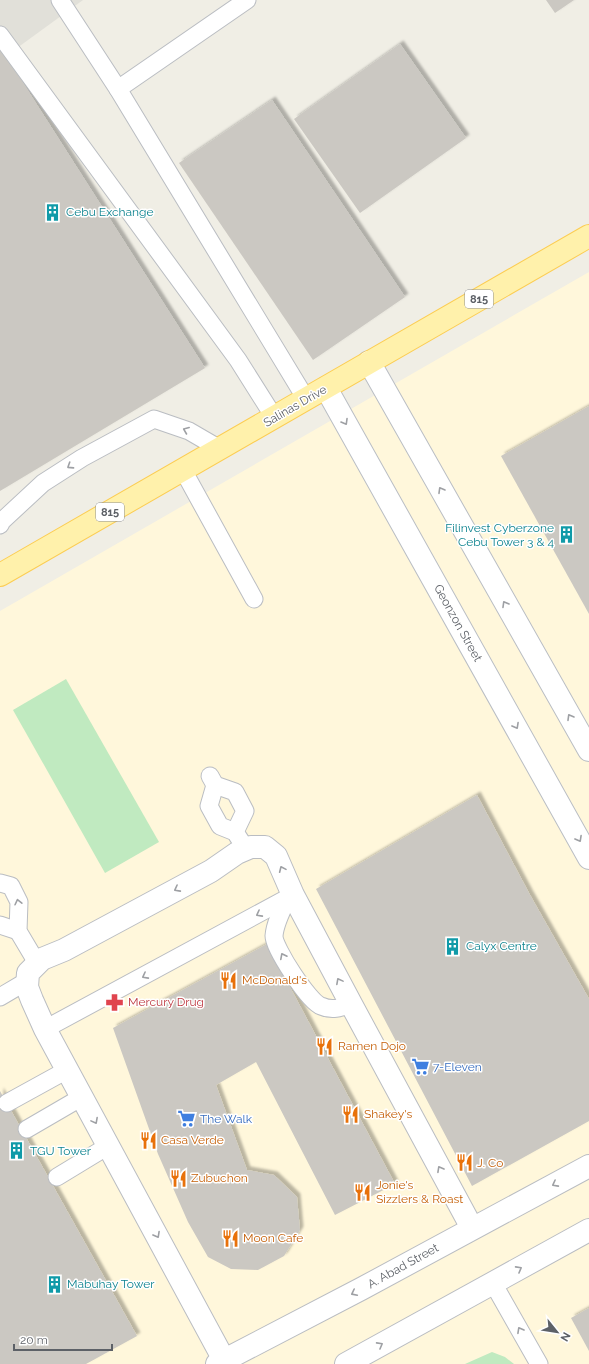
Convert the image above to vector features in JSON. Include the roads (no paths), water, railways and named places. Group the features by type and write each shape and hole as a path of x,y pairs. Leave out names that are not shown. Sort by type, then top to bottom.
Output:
{"main road":[{"name":"Salinas Drive","path":"0,575 589,236"}],"street":[{"path":"369,362 589,750"},
{"name":"Geonzon Street","path":"326,388 589,858"},
{"path":"220,1362 108,1146 45,1029 27,986 32,972 42,959 64,950 211,871 237,853 241,840 252,847 265,847 276,856 290,896 351,1004 472,1228"},
{"name":"A. Abad Street","path":"220,1362 361,1289 589,1166"},
{"path":"346,1364 589,1230"}],"lane":[{"path":"60,0 118,89 306,399"},
{"path":"118,89 247,0"},
{"path":"0,35 238,360 274,417"},
{"path":"0,525 2,521 43,483 82,458 154,419 189,431 220,449"},
{"path":"183,470 254,599"},
{"path":"212,780 235,792 244,811 241,840 220,826 209,806 212,780"},
{"path":"0,883 12,886 19,902 18,931 32,972 0,997"},
{"path":"290,896 276,926 274,937 293,975 304,992 319,1006 334,1010 351,1004"},
{"path":"45,1029 290,896"},
{"path":"0,925 18,931"},
{"path":"7,1103 67,1070"},
{"path":"27,1128 82,1097"},
{"path":"57,1177 108,1146"},
{"path":"493,1283 539,1364"}],"place":[{"name":"Cebu Exchange","path":"53,212"},
{"name":"Filinvest Cyberzone Cebu Tower 3 & 4","path":"567,535"},
{"name":"Calyx Centre","path":"453,946"},
{"name":"McDonald's","path":"229,980"},
{"name":"Mercury Drug","path":"115,1002"},
{"name":"Ramen Dojo","path":"325,1046"},
{"name":"7-Eleven","path":"420,1067"},
{"name":"Shakey's","path":"351,1114"},
{"name":"The Walk","path":"187,1119"},
{"name":"Casa Verde","path":"148,1140"},
{"name":"TGU Tower","path":"17,1151"},
{"name":"J. Co","path":"464,1163"},
{"name":"Zubuchon","path":"178,1178"},
{"name":"Jonie's Sizzlers & Roast","path":"363,1192"},
{"name":"Moon Cafe","path":"230,1238"},
{"name":"Mabuhay Tower","path":"54,1284"}]}
